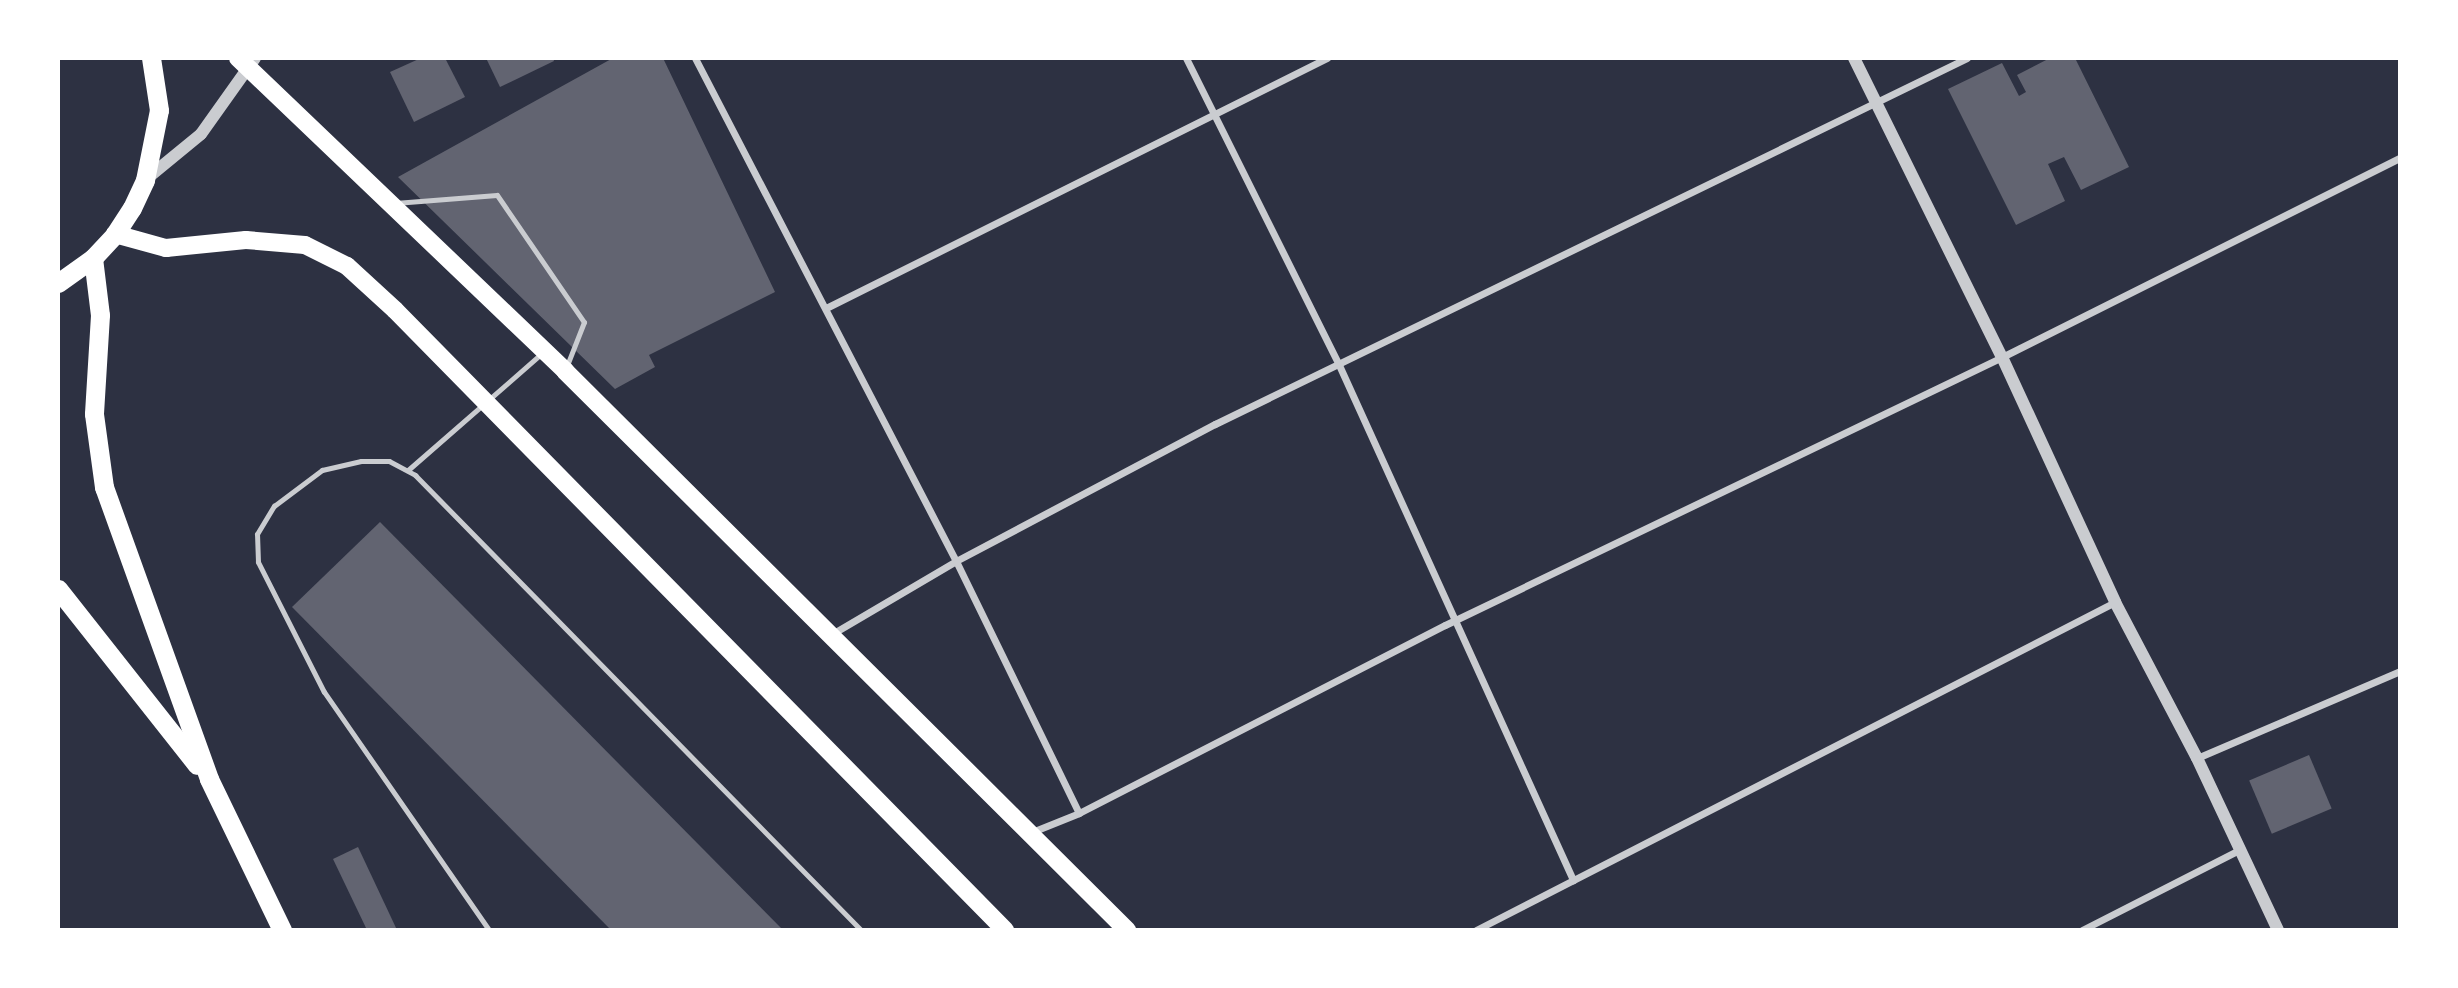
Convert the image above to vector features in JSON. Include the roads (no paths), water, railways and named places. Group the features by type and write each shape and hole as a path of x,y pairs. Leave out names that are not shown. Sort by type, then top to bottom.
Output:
{"highway":[{"path":"58,283 93,258 115,234 132,208 145,180 159,110 151,58"},
{"path":"93,258 100,315 94,414 104,487 209,779 282,930"},
{"path":"58,589 209,779"}],"main road":[{"path":"248,61 387,204 565,371 1127,930"},
{"path":"115,234 166,248 246,240 305,245 347,265 1005,930"}],"street":[{"path":"695,58 956,561 1079,813"},
{"path":"1186,58 1339,365 1573,880"},
{"path":"826,308 1326,58"},
{"path":"1854,58 2002,357 2115,603 2197,758 2278,930"},
{"path":"829,636 956,561 1215,424 1967,58"},
{"path":"145,180 201,134 248,61"},
{"path":"1030,833 1079,813 1456,621 2002,357 2400,158"},
{"path":"1476,930 2115,603"},
{"path":"2197,758 2400,671"},
{"path":"2082,930 2239,850"}],"lane":[{"path":"387,204 497,195 584,322 565,371"},
{"path":"408,471 544,351"},
{"path":"489,930 324,692 258,562 257,534 274,506 322,471 361,461 389,461 408,471 860,930"}]}
